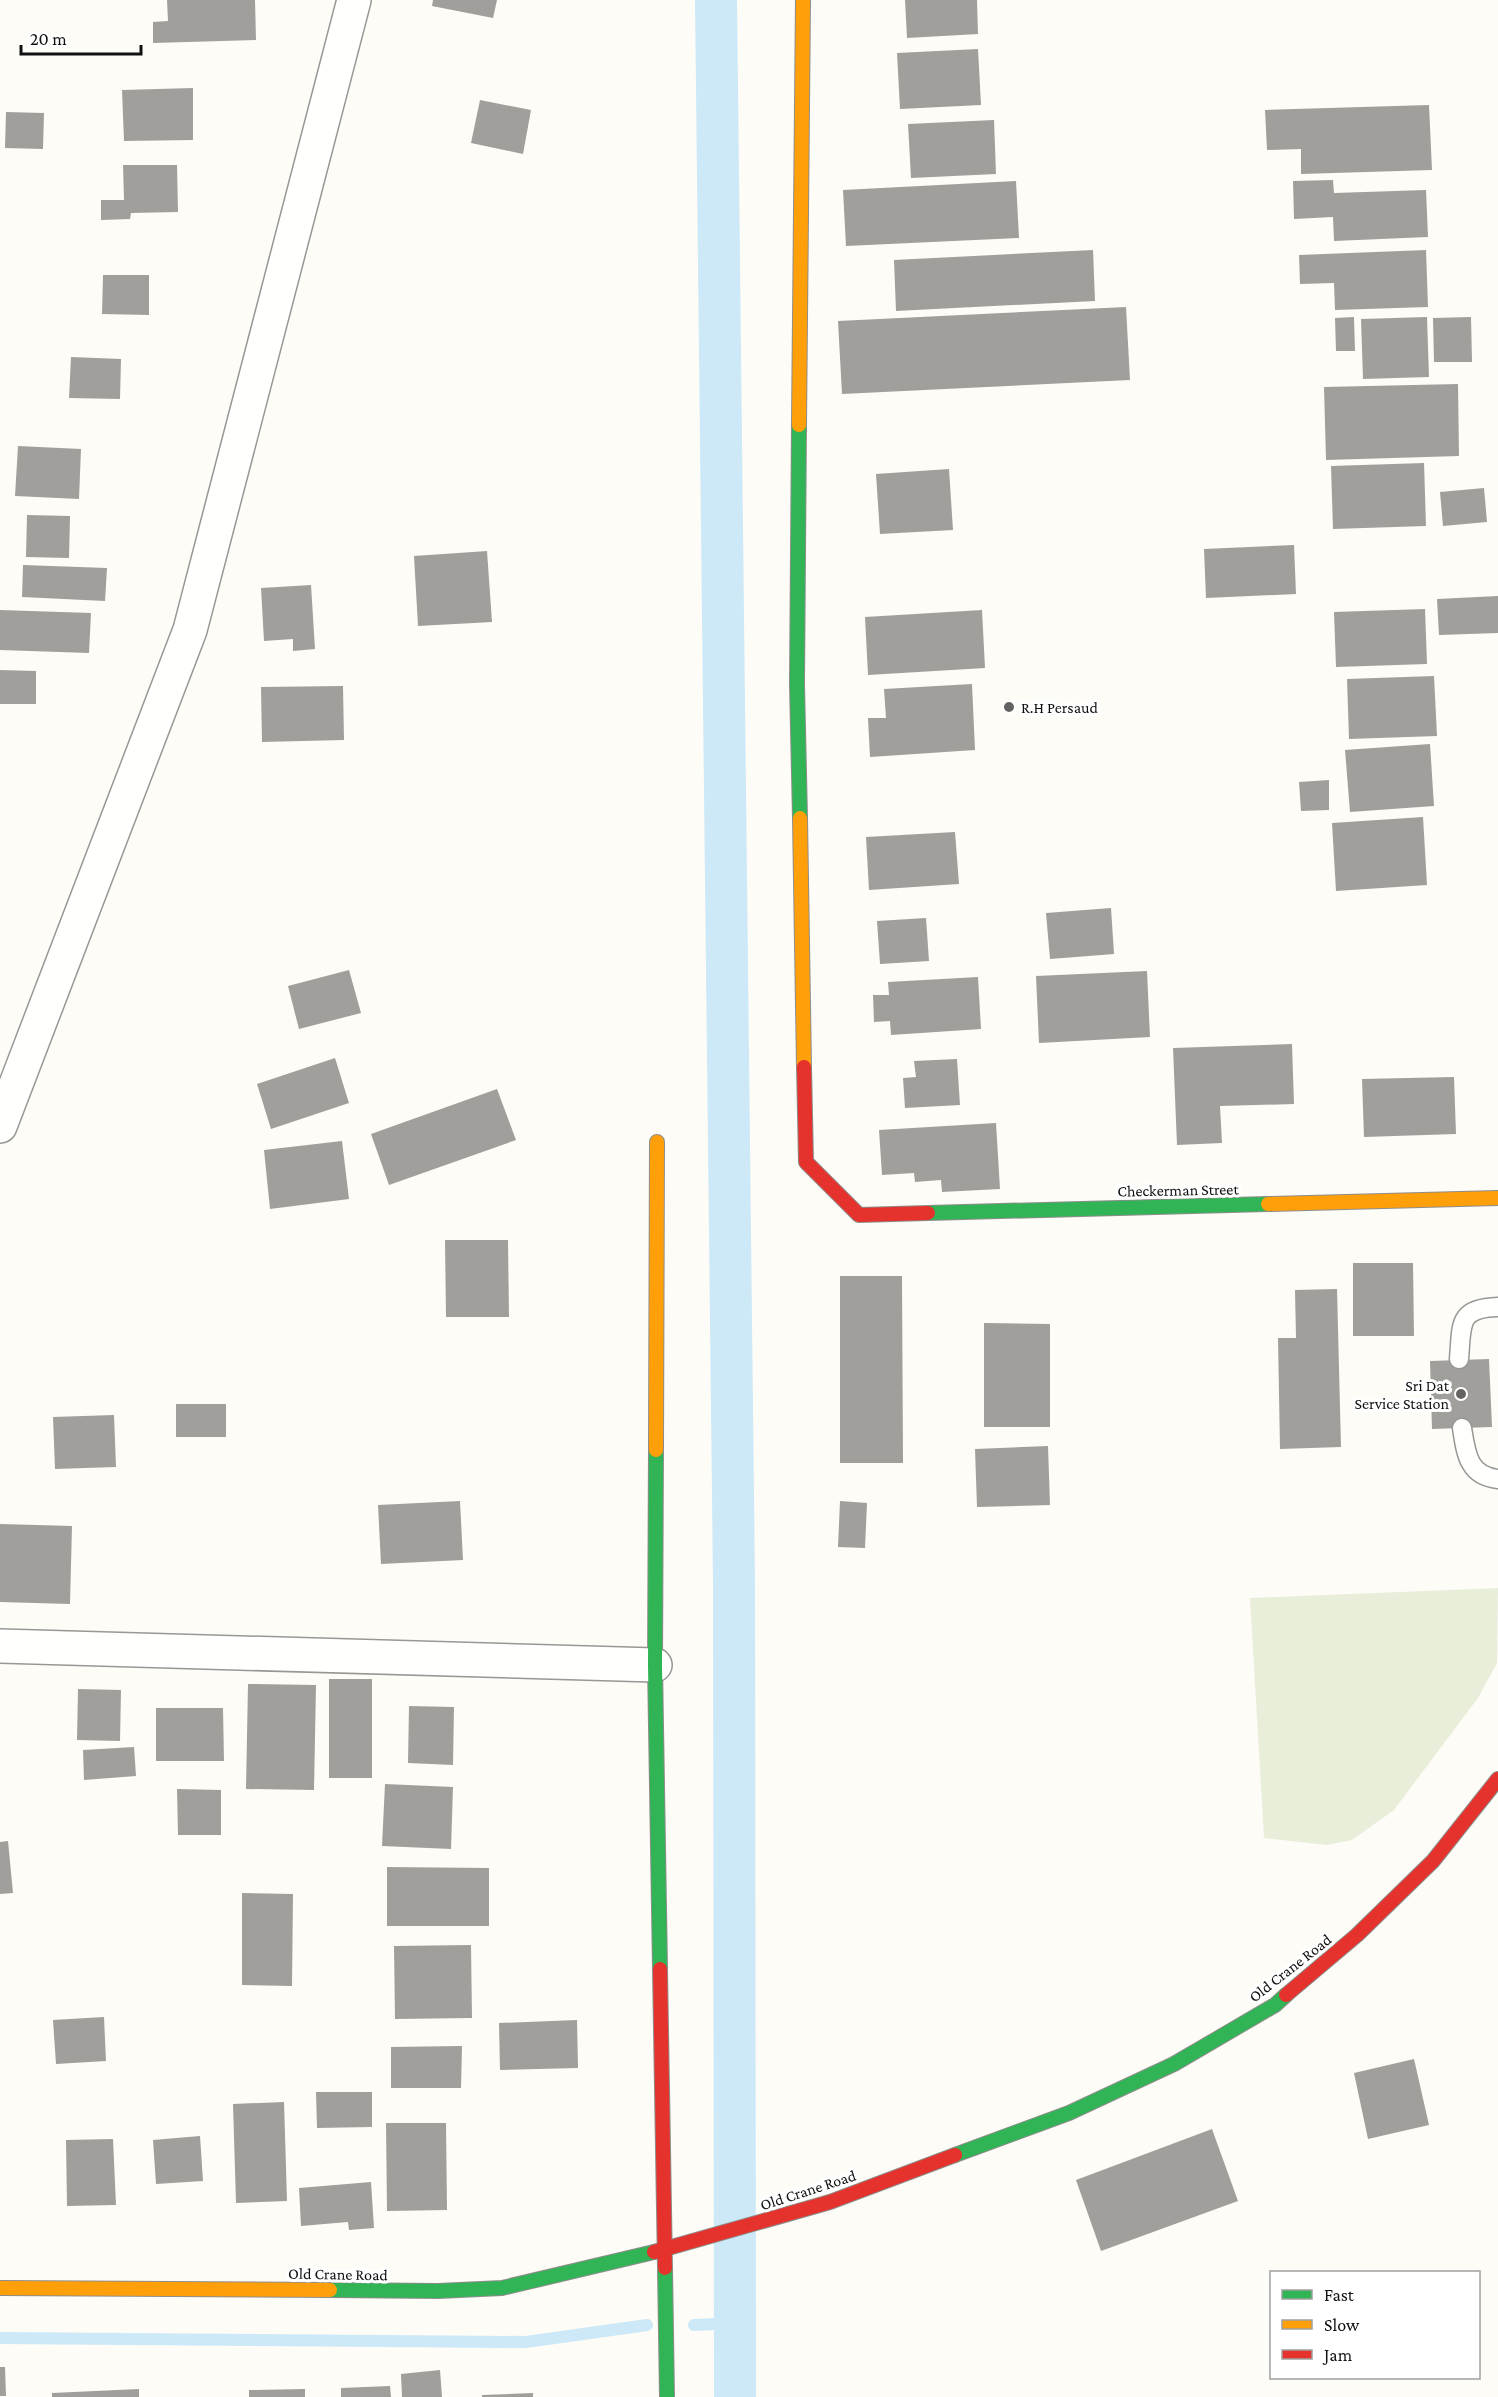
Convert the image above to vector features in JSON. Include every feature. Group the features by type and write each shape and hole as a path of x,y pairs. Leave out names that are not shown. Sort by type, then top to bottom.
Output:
{"street":[{"path":"0,1126 190,630 354,0"},
{"name":"Checkerman Street","path":"803,0 797,684 806,1162 859,1215 1498,1198"},
{"path":"657,1142 655,1665 667,2397"},
{"path":"0,1646 655,1665"},
{"name":"Old Crane Road","path":"0,2288 438,2291 502,2288 666,2250 830,2202 1070,2113 1174,2064 1275,2004 1357,1935 1433,1861 1498,1779"}],"lane":[{"path":"1459,1359 1462,1324 1469,1313 1479,1307 1498,1306"},
{"path":"1462,1428 1467,1459 1477,1471 1490,1478 1498,1479"}],"green space":[{"path":"1498,1588 1497,1663 1478,1698 1394,1810 1352,1840 1327,1845 1264,1838 1250,1598"}],"building":[{"path":"167,0 255,0 256,40 153,43 153,22 168,21"},
{"path":"433,0 497,0 493,18 432,6"},
{"path":"905,0 977,0 978,34 907,38"},
{"path":"978,49 981,105 900,109 897,53"},
{"path":"193,88 193,140 124,141 122,90"},
{"path":"480,100 531,110 523,154 471,143"},
{"path":"1429,105 1432,170 1301,174 1301,149 1267,150 1265,110"},
{"path":"6,112 44,113 43,149 5,148"},
{"path":"994,120 996,174 911,178 908,124"},
{"path":"123,165 177,165 178,212 131,213 130,219 101,220 101,200 124,200"},
{"path":"1333,180 1334,193 1426,190 1428,237 1334,241 1333,217 1294,219 1293,181"},
{"path":"1016,181 1019,238 846,246 843,190"},
{"path":"1093,250 1095,301 896,311 894,260"},
{"path":"1426,250 1428,307 1335,310 1334,283 1300,284 1299,255"},
{"path":"103,275 149,275 149,315 102,314"},
{"path":"1126,307 1130,380 842,394 838,321"},
{"path":"1354,317 1355,351 1336,351 1335,318"},
{"path":"1427,317 1429,377 1363,379 1361,319"},
{"path":"1471,317 1472,362 1434,362 1433,318"},
{"path":"71,357 121,359 120,399 69,398"},
{"path":"1458,384 1459,456 1326,460 1324,387"},
{"path":"18,446 81,449 79,499 15,496"},
{"path":"1424,463 1426,526 1333,529 1331,466"},
{"path":"949,469 953,530 880,534 876,474"},
{"path":"1484,488 1487,522 1443,526 1440,492"},
{"path":"27,515 70,516 69,558 26,557"},
{"path":"1294,545 1296,594 1206,598 1204,549"},
{"path":"487,551 492,622 418,626 414,556"},
{"path":"23,565 107,568 105,601 22,597"},
{"path":"311,585 315,649 293,651 293,639 264,641 261,588"},
{"path":"1498,596 1498,633 1439,635 1437,599"},
{"path":"1425,609 1427,664 1336,667 1334,612"},
{"path":"0,610 91,613 89,653 0,650"},
{"path":"982,610 985,668 868,675 865,617"},
{"path":"0,670 36,671 36,704 0,704"},
{"path":"1434,676 1437,736 1349,739 1347,679"},
{"path":"972,684 975,750 870,757 868,718 886,718 884,689"},
{"path":"343,686 344,740 262,742 261,687"},
{"path":"1430,744 1434,806 1350,812 1345,750"},
{"path":"1329,780 1329,810 1301,811 1299,782"},
{"path":"1423,817 1427,885 1336,891 1332,823"},
{"path":"955,832 959,884 869,890 866,837"},
{"path":"1111,908 1114,954 1050,959 1046,913"},
{"path":"926,918 929,961 880,964 877,921"},
{"path":"349,970 361,1013 299,1029 288,986"},
{"path":"1147,971 1150,1037 1039,1043 1036,976"},
{"path":"978,977 981,1029 891,1035 890,1021 874,1022 873,995 889,995 888,982"},
{"path":"1292,1044 1294,1104 1220,1106 1222,1143 1177,1145 1173,1048"},
{"path":"335,1058 349,1103 271,1129 257,1084"},
{"path":"957,1059 960,1105 905,1108 903,1078 916,1077 914,1061"},
{"path":"1454,1077 1456,1134 1364,1137 1362,1079"},
{"path":"497,1089 516,1140 389,1185 371,1134"},
{"path":"996,1123 1000,1189 942,1192 941,1180 915,1182 914,1173 882,1175 879,1130"},
{"path":"342,1141 349,1199 270,1209 264,1150"},
{"path":"445,1240 508,1240 509,1317 446,1317"},
{"path":"1353,1263 1413,1263 1414,1336 1353,1336"},
{"path":"840,1276 902,1276 903,1463 840,1463"},
{"path":"1337,1289 1341,1447 1280,1449 1278,1338 1296,1338 1295,1290"},
{"path":"984,1323 1050,1324 1050,1427 984,1427"},
{"name":"Sri Dat Service Station","path":"1489,1359 1492,1427 1432,1429 1430,1361"},
{"path":"176,1404 226,1404 226,1437 176,1437"},
{"path":"114,1415 116,1467 55,1469 53,1417"},
{"path":"1048,1446 1050,1505 977,1507 975,1449"},
{"path":"460,1501 463,1560 381,1564 378,1505"},
{"path":"840,1501 867,1503 865,1548 838,1547"},
{"path":"0,1524 72,1526 70,1604 0,1602"},
{"path":"329,1679 372,1679 372,1778 329,1778"},
{"path":"248,1684 316,1685 314,1790 246,1789"},
{"path":"78,1689 121,1690 120,1741 77,1740"},
{"path":"409,1706 454,1707 453,1765 408,1763"},
{"path":"156,1708 223,1708 224,1761 156,1761"},
{"path":"134,1747 136,1776 84,1780 83,1750"},
{"path":"385,1784 453,1787 451,1849 382,1846"},
{"path":"177,1789 221,1790 221,1835 178,1835"},
{"path":"8,1841 13,1893 0,1894 0,1842"},
{"path":"387,1867 489,1868 489,1926 387,1926"},
{"path":"242,1893 293,1894 292,1986 242,1985"},
{"path":"471,1945 472,2018 395,2019 394,1946"},
{"path":"104,2017 106,2061 56,2064 53,2020"},
{"path":"577,2020 578,2068 500,2070 499,2023"},
{"path":"462,2046 461,2088 391,2088 391,2047"},
{"path":"1414,2059 1429,2125 1368,2139 1354,2073"},
{"path":"316,2092 372,2092 372,2127 317,2128"},
{"path":"284,2102 287,2201 236,2203 233,2104"},
{"path":"386,2123 446,2123 447,2210 387,2211"},
{"path":"1212,2129 1238,2201 1101,2251 1076,2180"},
{"path":"200,2136 203,2181 156,2184 153,2140"},
{"path":"113,2139 116,2205 67,2206 66,2140"},
{"path":"371,2182 374,2228 349,2230 348,2222 301,2226 299,2188"},
{"path":"0,2367 5,2367 6,2396 0,2396"},
{"path":"440,2370 442,2397 402,2397 401,2374"},
{"path":"390,2386 391,2397 341,2397 341,2388"},
{"path":"139,2389 139,2397 52,2397 52,2393"},
{"path":"305,2389 305,2397 249,2397 249,2390"},
{"path":"533,2393 533,2397 482,2397 482,2395"}],"waterway":[{"path":"716,0 734,1584 735,2397"},
{"path":"694,2325 735,2323"},
{"path":"0,2338 526,2342 647,2325"}],"traffic: fast":[{"path":"799,425 797,684 800,818"},
{"path":"928,1213 1268,1204"},
{"path":"656,1450 655,1665 660,1969"},
{"path":"955,2155 1069,2113 1174,2064 1275,2005 1286,1995"},
{"path":"330,2290 438,2291 502,2288 654,2252"},
{"path":"665,2268 667,2397"}],"traffic: slow":[{"path":"799,425 803,0"},
{"path":"800,818 804,1067"},
{"path":"656,1450 657,1142"},
{"path":"1268,1204 1498,1198"},
{"path":"0,2288 330,2290"}],"traffic: jam":[{"path":"804,1067 806,1162 859,1215 928,1213"},
{"path":"1286,1995 1357,1935 1433,1861 1498,1779"},
{"path":"660,1969 665,2268"},
{"path":"654,2252 830,2202 955,2155"}],"place":[{"name":"R.H Persaud","path":"1009,707"},
{"name":"Sri Dat Service Station","path":"1461,1394"}]}
